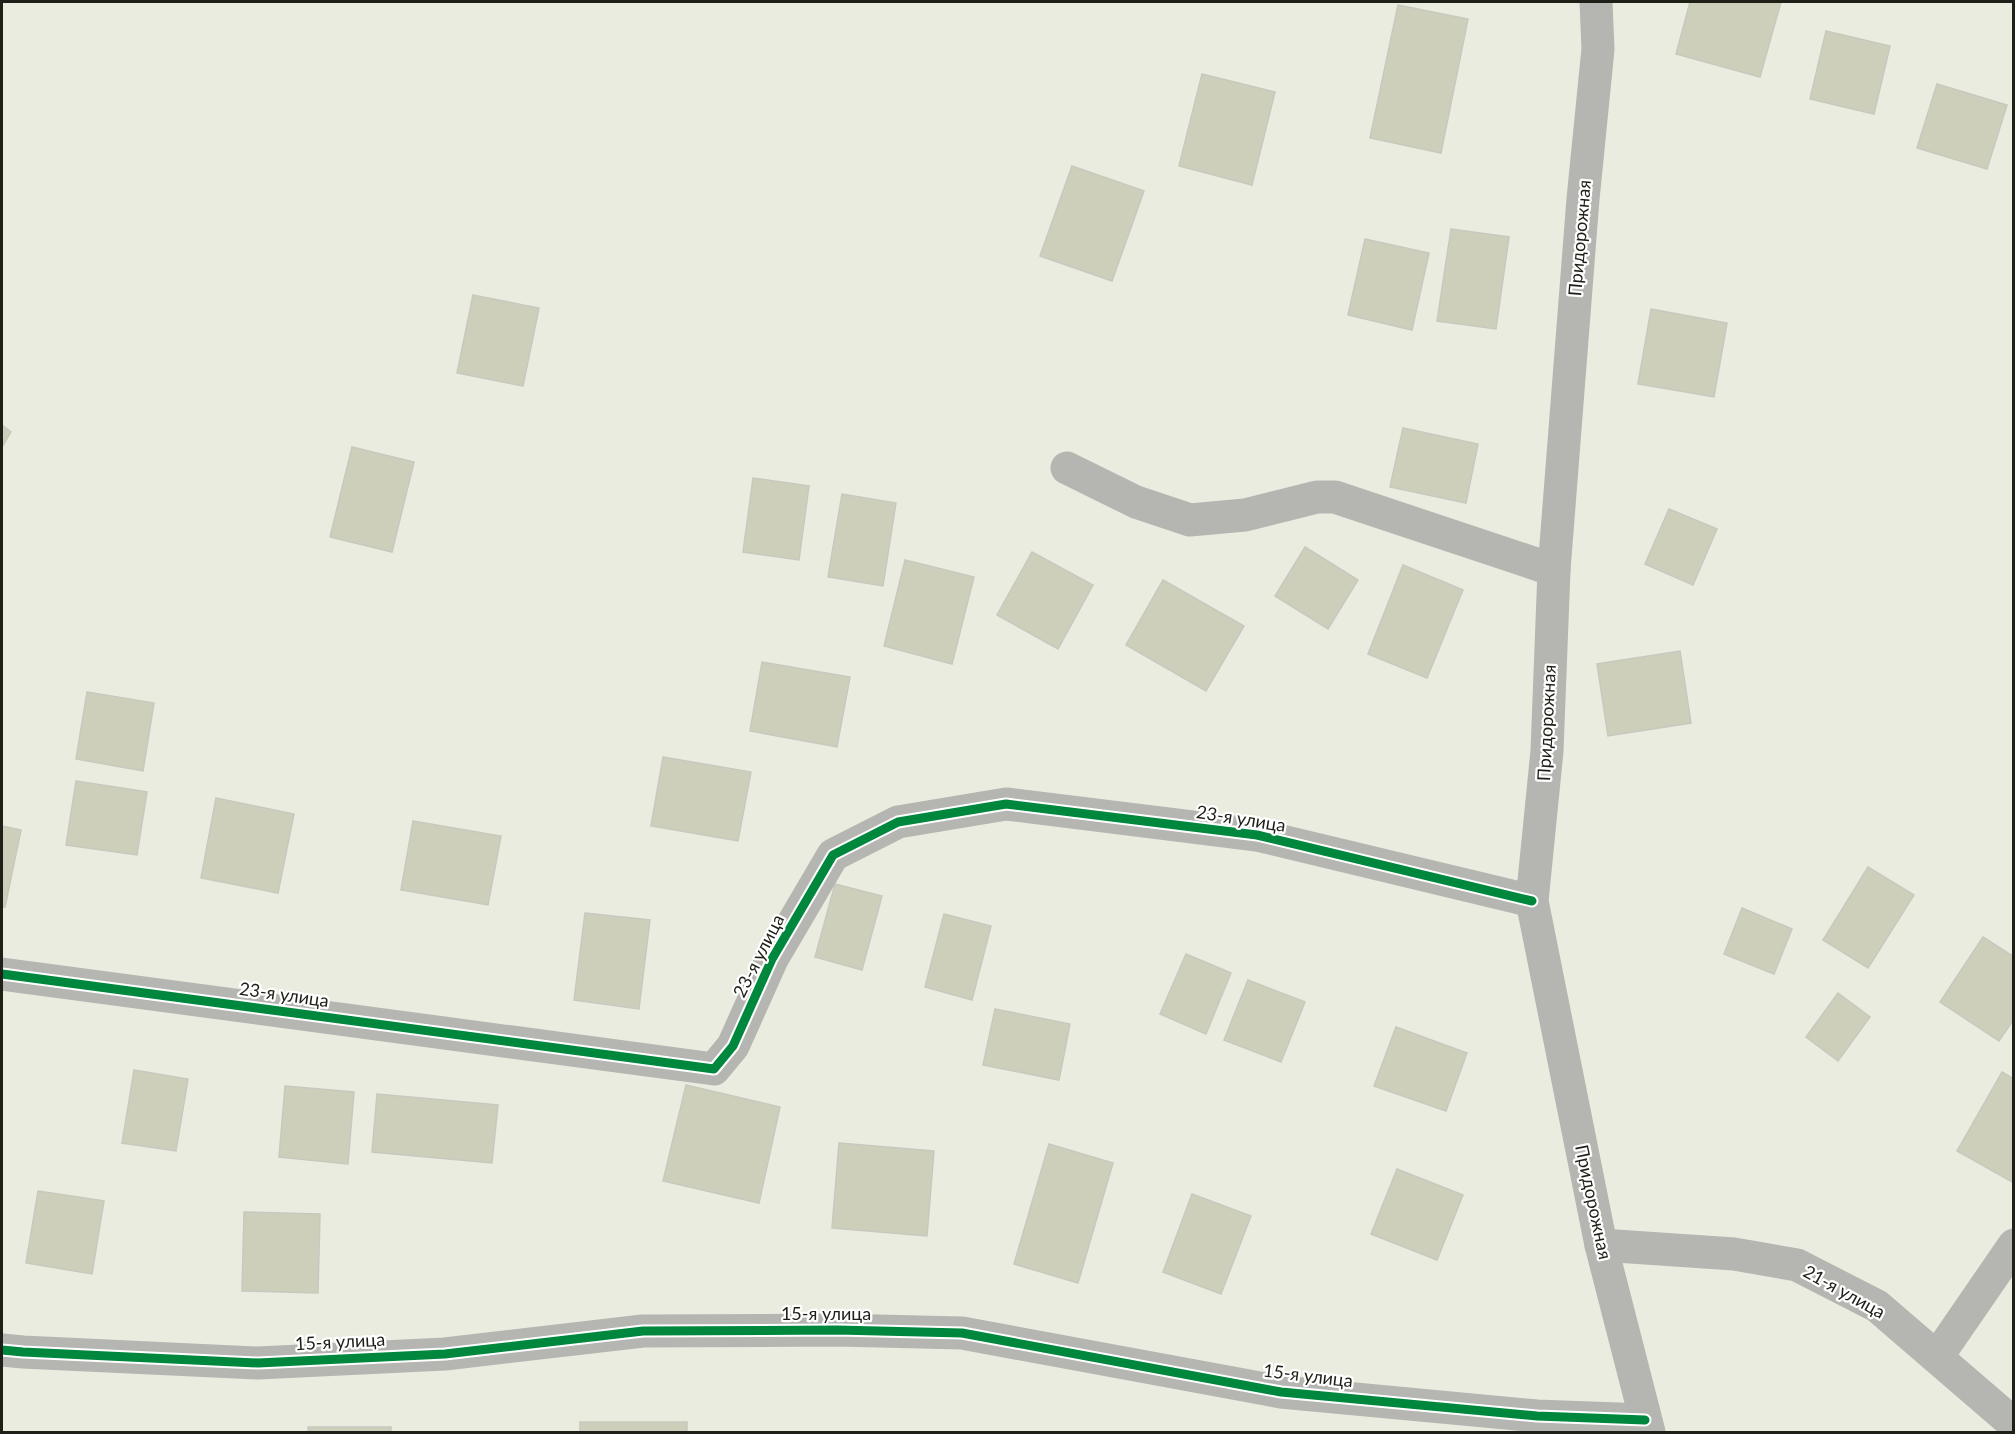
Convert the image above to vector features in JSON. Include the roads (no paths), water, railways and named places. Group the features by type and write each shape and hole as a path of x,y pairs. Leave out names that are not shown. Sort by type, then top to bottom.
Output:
{"street":[{"name":"Придорожная","path":"1596,2 1598,49 1583,199 1554,570 1547,751 1532,901 1601,1245 1647,1426"},
{"path":"1067,468 1136,502 1190,520 1245,515 1317,497 1335,497 1554,570"},
{"name":"23-я улица","path":"2,974 714,1069 733,1046 772,959 833,855 898,822 1006,804 1257,835 1532,901"},
{"name":"21-я улица","path":"1601,1245 1734,1254 1797,1265 1877,1306 2013,1424"},
{"path":"1937,1357 2013,1245"},
{"name":"15-я улица","path":"2,1350 258,1363 445,1354 644,1331 837,1330 962,1333 1281,1392 1528,1424 1647,1426"}]}
